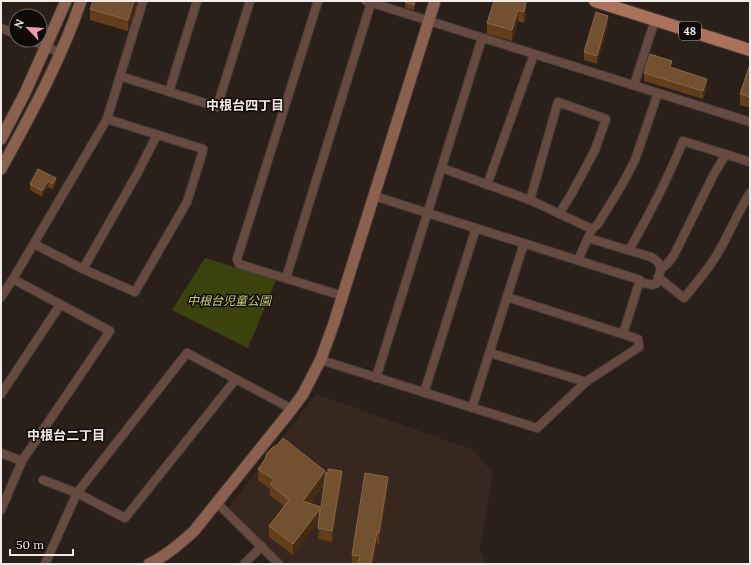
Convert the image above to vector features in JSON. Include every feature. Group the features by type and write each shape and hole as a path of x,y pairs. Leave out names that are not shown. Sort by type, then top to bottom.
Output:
{"main road":[{"name":"48","path":"594,1 750,50"}],"street":[{"path":"48,42 66,1"},
{"path":"1,169 61,53 81,1"},
{"path":"1,297 13,280 107,119 143,1"},
{"path":"169,92 198,1"},
{"path":"120,76 217,107 250,1"},
{"path":"318,1 237,259 239,264 343,296"},
{"path":"149,564 170,552 194,531 292,409 321,360 343,296 435,1"},
{"path":"286,278 369,2 750,122"},
{"path":"634,85 654,20"},
{"path":"376,378 482,38"},
{"path":"1,139 25,93 46,48"},
{"path":"48,48 61,53"},
{"path":"486,185 534,54"},
{"path":"578,260 592,229 598,224 635,160 658,93"},
{"path":"530,200 558,102 606,119 595,150 559,214"},
{"path":"34,244 83,269 135,292 187,202 203,149 107,119"},
{"path":"83,269 137,174 157,135"},
{"path":"629,250 653,208 683,141 750,162"},
{"path":"374,196 640,280 639,282 653,285 656,283 661,269 674,255 714,174 726,154"},
{"path":"442,168 530,200 592,229"},
{"path":"658,277 684,298 720,250 750,193"},
{"path":"424,393 476,228"},
{"path":"588,238 652,257 658,261 661,269"},
{"path":"472,408 524,243"},
{"path":"2,507 22,461 110,331 13,280"},
{"path":"623,334 639,282"},
{"path":"321,360 536,428 586,382 639,347 638,339 507,297"},
{"path":"1,394 60,305"},
{"path":"45,564 77,493 187,353 292,409"},
{"path":"490,353 586,382"},
{"path":"43,480 77,493 125,518 236,379"},
{"path":"1,453 22,461"},
{"path":"217,502 279,564"},
{"path":"244,564 262,546"}],"shaded area":[{"path":"316,394 473,450 493,473 480,550 486,564 283,564 229,507"}],"green space":[{"name":"中根台児童公園","path":"205,258 276,280 248,348 172,310"}],"building":[{"path":"93,1 134,1 128,20 90,9"},
{"path":"405,1 415,1 414,5"},
{"path":"494,1 526,2 524,12 518,10 512,30 487,23"},
{"path":"596,12 608,16 597,56 584,52"},
{"path":"650,54 672,61 670,67 707,79 703,91 644,73"},
{"path":"750,64 750,97 740,94"},
{"path":"38,169 56,178 53,184 48,181 42,191 30,184"},
{"path":"283,438 325,471 303,501 321,507 326,472 328,474 328,469 342,471 332,531 318,528 320,509 293,544 269,526 289,500 270,484 274,480 258,469 267,453"},
{"path":"365,473 388,477 379,533 377,532 371,564 358,564 360,556 352,555"}],"district":[{"name":"中根台四丁目","path":"245,105"},
{"name":"中根台二丁目","path":"66,435"}]}
